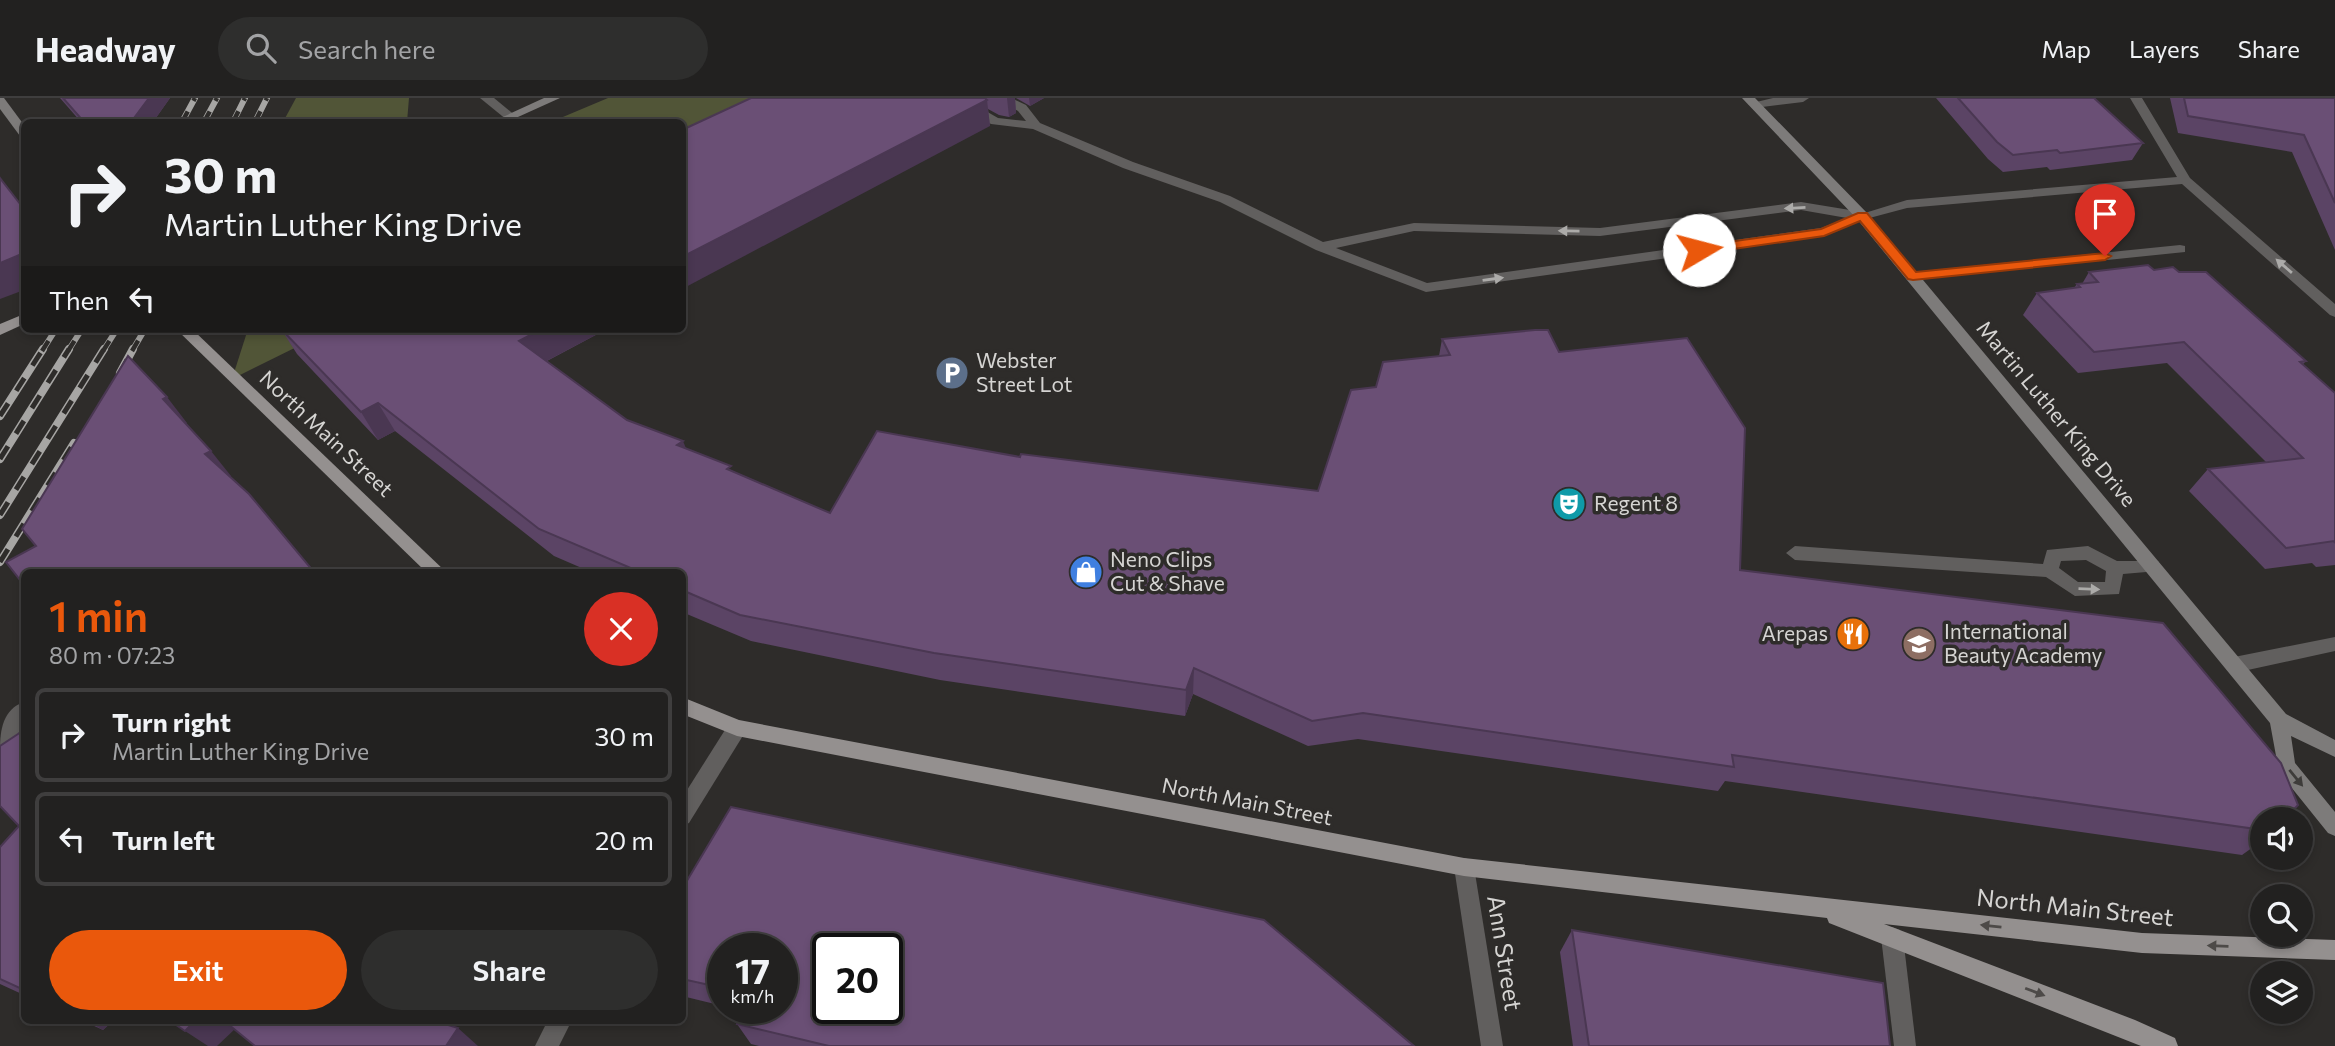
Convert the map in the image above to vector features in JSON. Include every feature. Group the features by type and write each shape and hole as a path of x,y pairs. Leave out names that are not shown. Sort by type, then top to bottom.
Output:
{"main road":[{"path":"506,119 554,98"},
{"path":"0,101 21,130"},
{"name":"Martin Luther King Drive","path":"1751,101 1862,216 2279,720 2335,749"},
{"path":"0,330 21,320"},
{"name":"North Main Street","path":"187,333 434,569"},
{"name":"North Main Street","path":"686,707 737,728 1464,867 2142,943 2335,950"},
{"path":"2279,720 2287,766 2335,827"},
{"name":"North Main Street","path":"1811,906 2165,1045"}],"street":[{"path":"486,98 511,117"},
{"path":"954,98 995,121 1036,125 1128,165 1226,199 1321,247 1426,288 1824,232 1862,216 1907,204 2185,180"},
{"path":"1002,98 1022,108 1036,125"},
{"path":"1751,101 1803,98"},
{"path":"2136,98 2185,180 2335,312"},
{"path":"1321,247 1414,227 1600,232 1801,206 1862,216"},
{"path":"1913,276 2180,249"},
{"path":"2050,571 2053,555 2088,552 2115,568 2152,566"},
{"path":"1795,553 2050,571 2075,589 2113,589 2115,568"},
{"path":"2234,666 2335,644"},
{"path":"0,741 21,714"},
{"path":"686,811 737,728"},
{"name":"Ann Street","path":"1464,867 1492,1046"},
{"path":"1892,937 1905,1046"},
{"path":"546,1046 559,1024"}],"green space":[{"path":"296,98 409,98 407,119 285,119"},
{"path":"608,98 806,98 686,157 686,119 558,119"},
{"path":"247,333 325,333 232,379"}],"building":[{"path":"63,98 149,98 133,119 81,119"},
{"path":"751,98 987,100 686,255 686,128"},
{"path":"1958,98 2094,98 2143,143 2060,153 2057,150 2013,155 1997,142"},
{"path":"2184,98 2335,98 2335,203 2304,135 2188,116"},
{"path":"0,178 21,205 21,254 0,263"},
{"path":"2148,265 2154,270 2173,267 2179,272 2206,272 2306,361 2300,362 2335,393 2335,543 2286,548 2208,469 2303,458 2184,342 2094,352 2037,293 2098,282 2089,272"},
{"path":"1535,330 1548,330 1559,352 1687,338 1745,428 1740,570 2163,623 2281,763 2298,805 2250,807 2250,828 1732,755 1734,767 1363,713 1312,721 1194,668 1186,690 934,653 740,615 686,592 686,569 633,569 539,529 378,403 361,412 285,333 534,333 519,341 627,420 683,441 677,445 731,466 727,469 830,513 877,431 1020,457 1021,454 1318,491 1351,390 1376,387 1383,362 1450,355 1442,339"},
{"path":"128,356 167,397 163,399 211,451 205,454 249,494 312,569 21,569 21,581 6,562 36,546 22,529"},
{"path":"21,732 21,989 0,979 0,847 19,826 0,806 0,746"},
{"path":"731,807 1264,920 1414,1046 829,1046 737,1024 798,1024 798,933 707,933 707,984 686,980 686,882"},
{"path":"1572,930 1883,983 1890,1046 1589,1046"},
{"path":"175,1024 192,1024 185,1031"},
{"path":"228,1024 445,1024 458,1028 446,1046 255,1046"}],"railway":[{"path":"184,119 195,98"},
{"path":"206,119 217,98"},
{"path":"234,119 245,98"},
{"path":"256,119 267,98"},
{"path":"42,351 53,333"},
{"path":"68,351 79,333"},
{"path":"103,351 114,333"},
{"path":"132,351 143,333"},
{"path":"0,416 43,349"},
{"path":"0,459 69,349"},
{"path":"0,515 104,349"},
{"path":"120,373 133,349"},
{"path":"0,562 74,443"}],"place":[{"name":"Webster Street Lot","path":"952,373"},
{"name":"Regent 8","path":"1569,504"},
{"name":"Neno Clips Cut & Shave","path":"1086,572"},
{"name":"Arepas","path":"1853,634"},
{"name":"International Beauty Academy","path":"1919,644"}],"route":[{"path":"1699,250 1824,232 1862,216 1913,276 2105,256"}]}
